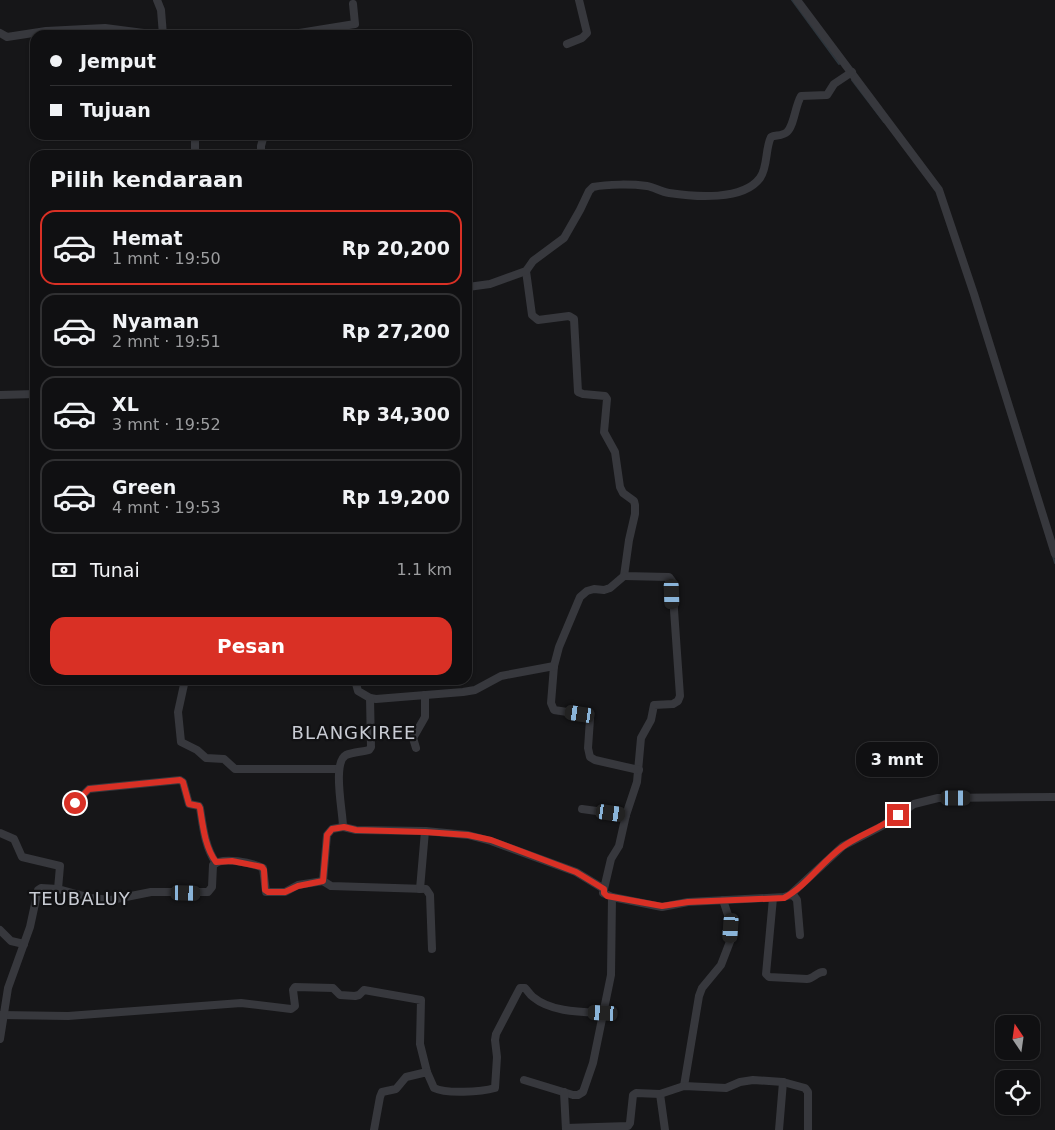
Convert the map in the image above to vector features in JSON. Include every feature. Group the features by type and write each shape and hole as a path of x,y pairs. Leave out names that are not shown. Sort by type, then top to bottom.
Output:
{"street":[{"path":"157,0 161,10 163,30"},
{"path":"568,44 582,38 587,33 580,0"},
{"path":"798,0 939,190 974,294 1055,554"},
{"path":"318,30 355,24 353,4"},
{"path":"66,30 105,28 120,30"},
{"path":"0,33 7,36 30,33"},
{"path":"472,286 490,284 526,271 534,261 564,238 589,191 593,188 637,185 650,186 667,193 697,195 732,194 747,190 761,176 771,137 784,134 788,130 801,96 826,94 834,84 852,72"},
{"path":"526,271 534,318 538,320 568,316 574,319 578,392 605,396 607,399 604,432 615,452 620,487 623,493 634,501 635,505 624,576 610,588 604,590 594,589 583,593 559,647 554,666 550,703 554,710 587,715 590,719 588,748 590,758 639,770"},
{"path":"0,395 30,394"},
{"path":"624,576 669,577 671,579 680,685 678,701 673,704 654,705 651,720 641,738 637,782 626,815 620,846 611,860 604,893 612,897 662,906 688,902 784,898 790,895 843,846 882,826 914,804 938,798 1055,797"},
{"path":"357,685 358,691 370,698 403,698 475,690 502,676 554,666"},
{"path":"184,685 178,712 180,740 183,745 196,750 206,758 224,758 235,769 339,769"},
{"path":"416,748 413,738 425,717 425,695"},
{"path":"344,827 338,778 340,764 347,755 369,750 371,746 370,698"},
{"path":"75,803 89,789 180,780 183,782 189,804 199,806 200,808 206,841 216,862"},
{"path":"582,809 626,815"},
{"path":"323,881 327,835 332,829 344,827 356,830 468,835 491,840 576,872 604,889"},
{"path":"420,889 425,832"},
{"path":"0,833 14,839 22,858 60,866 58,889"},
{"path":"216,862 232,861 262,867 264,870 265,890 268,892 285,892 298,886 323,881 331,886 426,889 430,895 432,949"},
{"path":"0,1039 2,1016 8,988 30,927 38,890 43,888 58,889 91,898 111,900 151,892 203,893 212,889 213,867 216,862"},
{"path":"790,895 794,896 797,900 800,935"},
{"path":"524,1080 578,1095 583,1092 594,1063 611,975 612,897"},
{"path":"773,898 766,974 769,977 810,979 823,972"},
{"path":"684,1086 699,996 702,988 721,965 731,939 730,921 723,900"},
{"path":"0,930 11,941 24,944"},
{"path":"2,1016 68,1016 241,1003 291,1009 295,1006 293,990 295,987 332,988 340,994 355,996 364,990 421,1000 420,1044 427,1072 434,1088 440,1090 477,1090 495,1088 497,1057 494,1040 520,988 525,988 537,1000 570,1012 603,1013"},
{"path":"374,1130 382,1092 396,1089 406,1077 427,1072"},
{"path":"564,1092 566,1129 625,1127 630,1123 633,1095 636,1093 660,1094 684,1086 726,1088 740,1082 753,1080 782,1082 805,1088 808,1092 808,1130"},
{"path":"779,1130 782,1082"},
{"path":"660,1094 665,1130"}],"waterway":[{"path":"792,0 839,64"},
{"path":"852,80 884,122"},
{"path":"1053,556 1055,563"}],"district":[{"name":"BLANGKIREE","path":"354,733"},
{"name":"TEUBALUY","path":"80,899"}],"route":[{"path":"75,803 89,789 97,787 180,780 183,782 189,804 199,806 200,808 206,841 212,857 216,862 232,861 262,867 264,870 266,892 285,892 294,887 323,881 328,832 332,829 344,827 356,830 468,835 491,840 576,872 604,889 604,893 607,896 662,906 688,902 784,898 790,895 843,846 882,826 898,815"}]}
